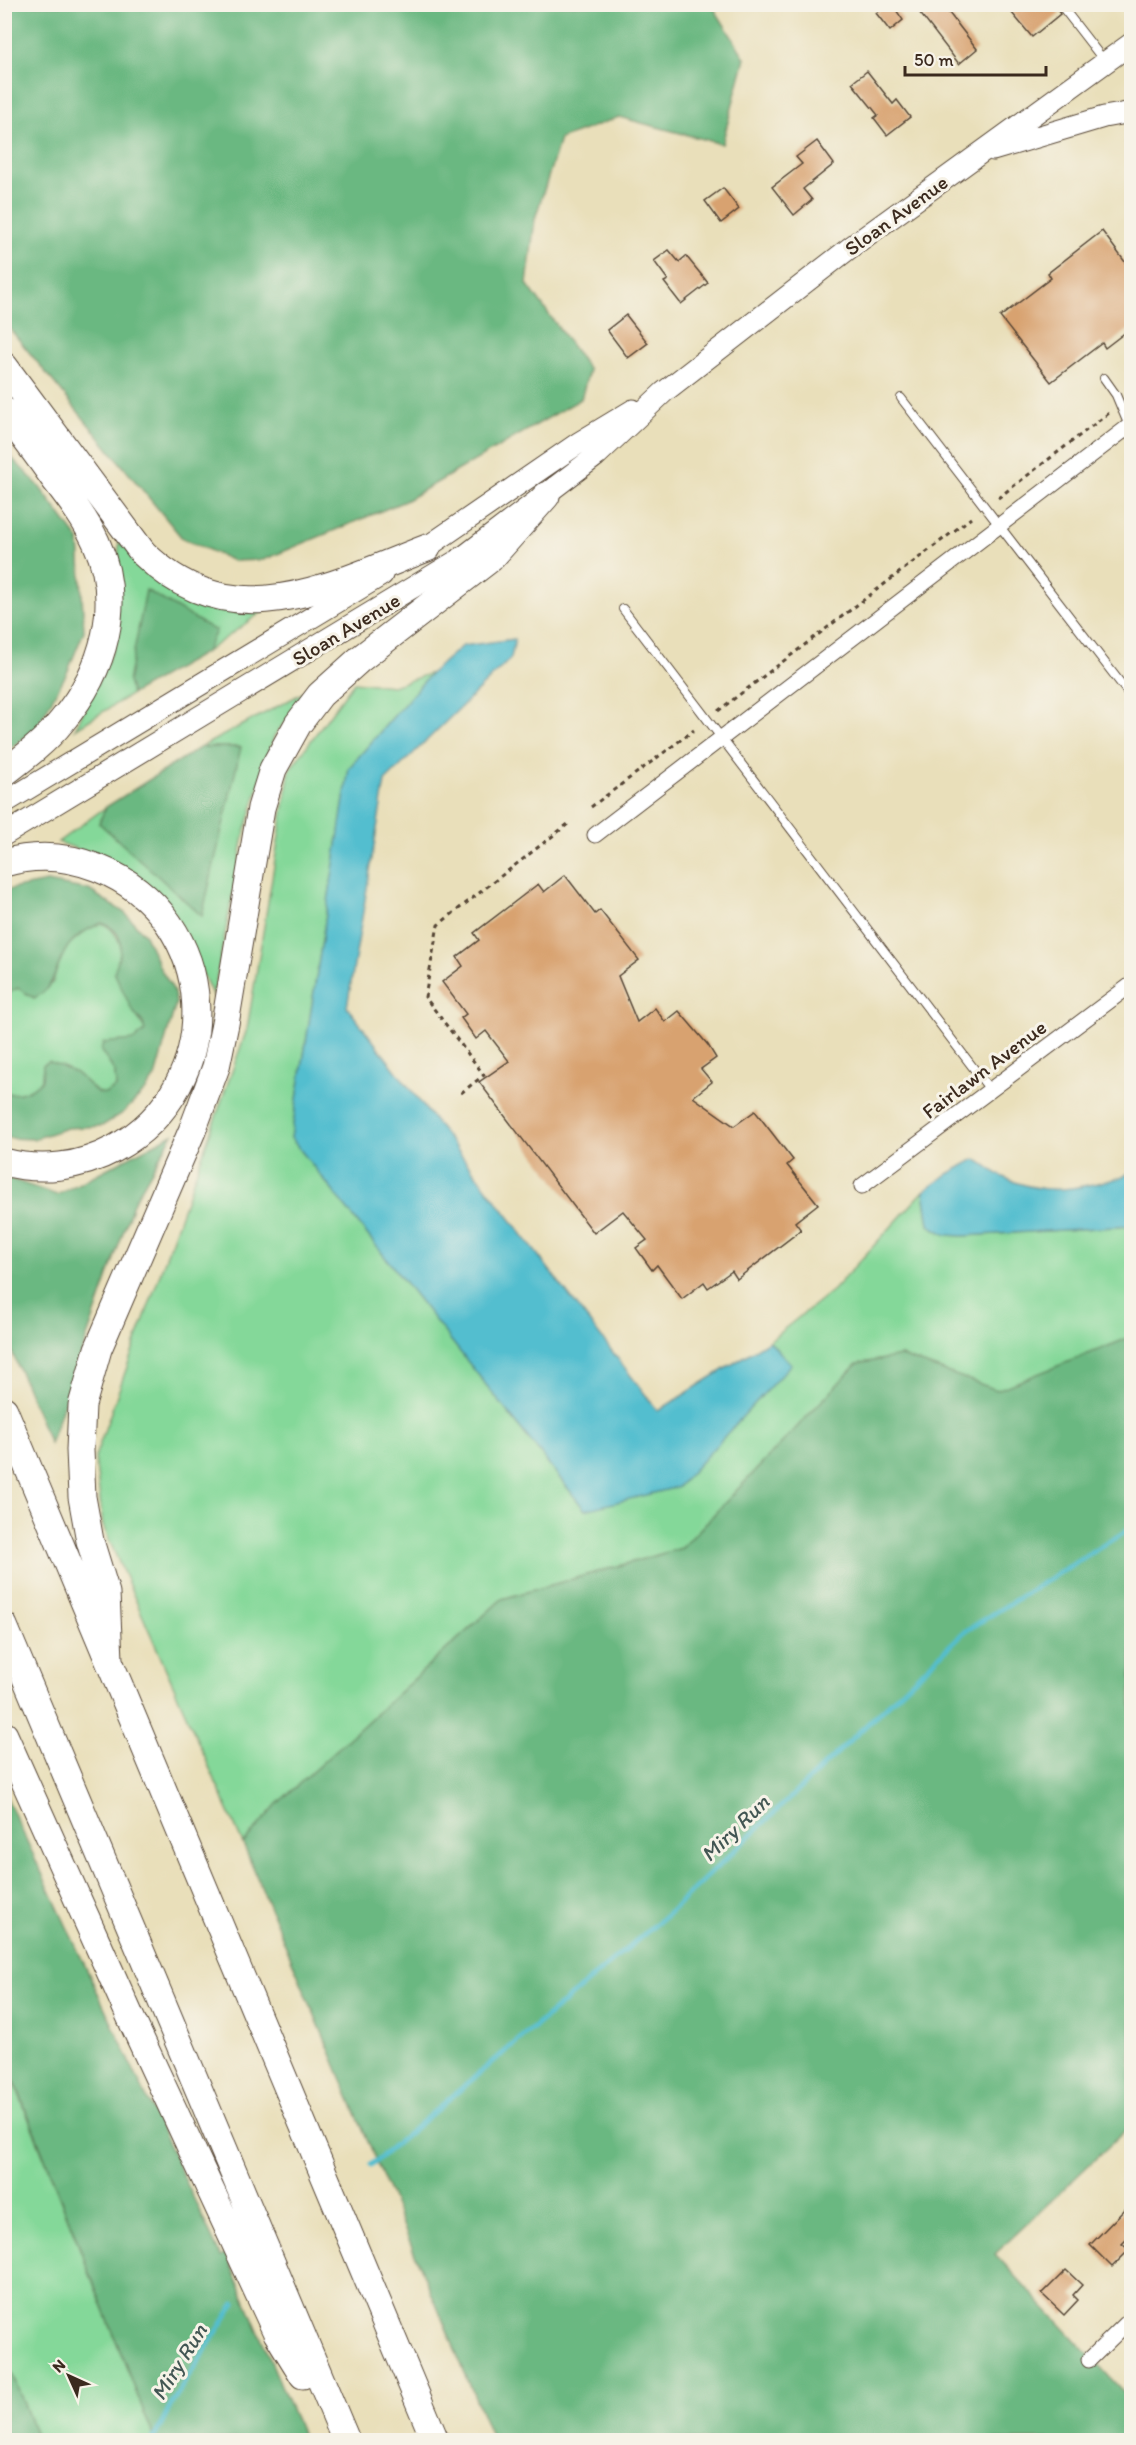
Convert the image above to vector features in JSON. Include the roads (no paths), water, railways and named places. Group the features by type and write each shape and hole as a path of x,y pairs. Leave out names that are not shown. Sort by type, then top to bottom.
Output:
{"highway":[{"path":"4,366 143,552 166,574 193,589 235,599 286,597 328,586 427,548"},
{"path":"4,411 88,526 102,556 110,596 108,624 102,650 81,693 62,721 49,735 4,773"},
{"path":"109,1660 106,1593 90,1541 82,1497 80,1450 82,1405 98,1349 192,1131 216,1067 261,808 273,769 297,724 320,695 360,658 491,558 546,496"},
{"path":"4,863 36,857 62,858 90,865 127,882 160,912 178,936 190,964 196,996 194,1043 185,1071 165,1107 145,1127 107,1153 80,1162 40,1167 4,1162"},
{"path":"4,1410 435,2440"},
{"path":"4,1626 344,2440"},
{"path":"4,1735 134,2025 277,2333 344,2440"}],"main road":[{"name":"Sloan Avenue","path":"4,835 434,576 546,496 597,456 664,392 851,247 1131,43"},
{"path":"979,154 1104,117 1131,112"},
{"name":"Sloan Avenue","path":"4,803 427,548 580,442 664,392"}],"street":[{"path":"595,835 1130,425"},
{"name":"Fairlawn Avenue","path":"862,1186 1131,984"},
{"path":"1089,2360 1131,2318"}],"lane":[{"path":"1060,4 1105,62"},
{"path":"1104,378 1116,395 1130,425"},
{"path":"901,398 1131,698"},
{"path":"623,609 991,1091"}],"water":[{"path":"515,639 511,658 385,781 347,1007 658,1411 769,1341 791,1364 678,1487 585,1510 291,1138 349,768 431,673 462,646"},
{"path":"975,1159 1003,1177 1034,1187 1049,1189 1091,1185 1123,1177 1131,1171 1131,1226 963,1236 946,1235 929,1225 924,1191"}],"waterway":[{"name":"Miry Run","path":"371,2165 669,1913 964,1632 1126,1531 1132,1530"},
{"name":"Miry Run","path":"153,2440 173,2401 235,2303"}]}
